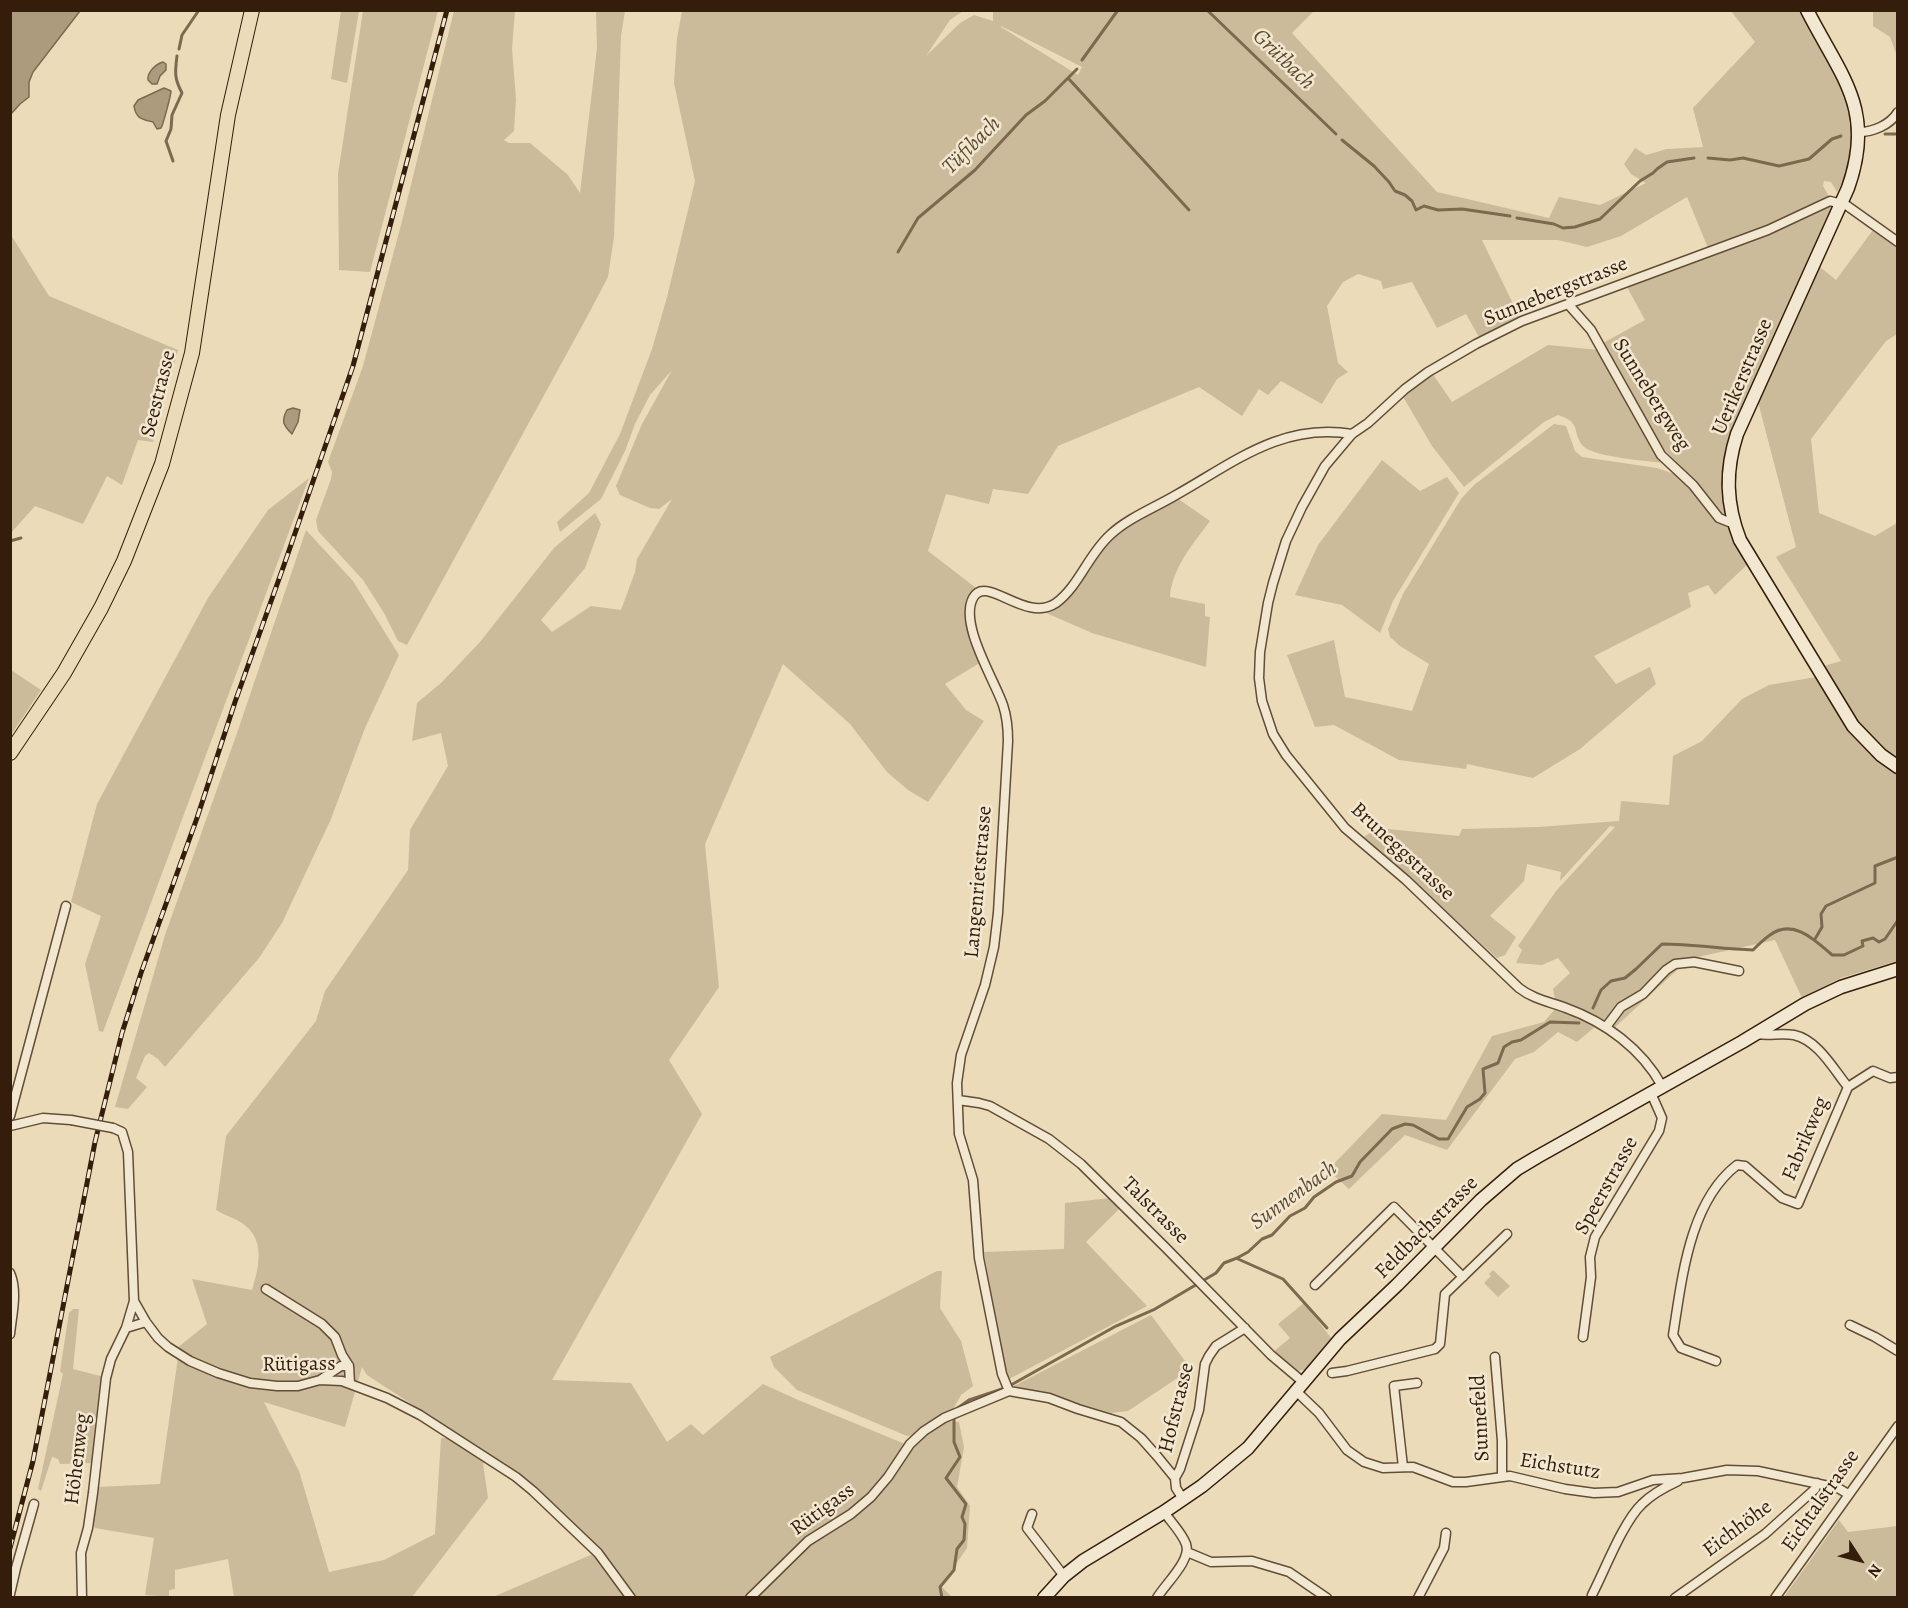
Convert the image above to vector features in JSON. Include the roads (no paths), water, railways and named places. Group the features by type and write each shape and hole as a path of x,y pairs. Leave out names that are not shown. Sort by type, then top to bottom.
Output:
{"main road":[{"name":"Seestrasse","path":"10,753 64,673 101,609 124,561 162,464 192,353 228,115 252,10"},
{"name":"Uerikerstrasse","path":"1807,10 1846,81 1856,109 1859,132 1856,164 1841,203 1737,434 1728,470 1730,507 1740,540 1754,566 1853,726 1881,755 1898,767"},
{"name":"Feldbachstrasse","path":"1044,1598 1064,1576 1090,1556 1164,1512 1224,1469 1248,1448 1340,1340 1480,1200 1517,1169 1831,991 1898,969"}],"street":[{"path":"1859,132 1876,129 1892,120 1898,112"},
{"name":"Sunnebergstrasse","path":"1352,434 1368,423 1412,383 1511,326 1768,230 1821,204 1830,201 1841,203"},
{"path":"1841,203 1898,242"},
{"name":"Sunnebergweg","path":"1568,304 1591,330 1661,455 1694,486 1719,518 1734,524"},
{"name":"Langenrietstrasse","path":"1009,1391 1002,1374 979,1258 973,1180 959,1134 959,1065 986,985 995,939 1008,741 1004,707 979,651 972,625 973,597 980,591 988,591 1029,608 1049,607 1063,596 1097,549 1117,529 1241,456 1293,435 1327,431 1352,434"},
{"name":"Bruneggstrasse","path":"1352,434 1325,466 1305,501 1287,541 1273,583 1259,660 1262,701 1270,726 1286,755 1345,828 1400,875 1519,988 1530,996 1582,1014 1606,1027 1645,1062 1662,1086"},
{"path":"10,1116 66,906"},
{"path":"1606,1027 1621,1007 1643,994 1675,964 1694,962 1739,971"},
{"path":"1755,1034 1792,1035 1807,1041 1819,1051 1848,1087 1873,1071 1890,1078 1898,1077"},
{"name":"Fabrikweg","path":"1716,1361 1681,1348 1673,1335 1680,1293 1699,1215 1724,1174 1737,1165 1745,1166 1782,1198 1798,1204 1848,1087"},
{"name":"Speerstrasse","path":"1583,1336 1591,1277 1590,1257 1595,1237 1659,1131 1662,1118 1651,1093"},
{"name":"Talstrasse","path":"958,1100 988,1105 1057,1145 1089,1171 1245,1328 1300,1387"},
{"name":"Rütigass","path":"10,1126 43,1118 71,1120 113,1128 122,1132 128,1152 134,1301 146,1322 168,1347 190,1361 250,1383 276,1386 298,1386 320,1380 350,1383 420,1415 521,1480 598,1553 631,1598"},
{"path":"1315,1285 1394,1207 1463,1277"},
{"path":"1332,1373 1435,1349 1440,1344 1445,1294 1507,1234"},
{"path":"10,1273 14,1290 10,1334"},
{"path":"266,1289 328,1329 335,1337 349,1366 350,1383"},
{"name":"Höhenweg","path":"82,1598 81,1553 88,1528 93,1493 106,1378 134,1301"},
{"path":"126,1328 146,1322"},
{"path":"1850,1325 1898,1351"},
{"name":"Hofstrasse","path":"1175,1478 1199,1410 1205,1364 1216,1346 1245,1328"},
{"name":"Sunnefeld","path":"1495,1357 1502,1441 1502,1477"},
{"path":"320,1380 341,1366 349,1366"},
{"path":"1403,1467 1395,1386 1417,1383"},
{"name":"Eichstutz","path":"1300,1387 1340,1443 1354,1457 1383,1468 1422,1469 1453,1482 1510,1476 1565,1489 1594,1493 1618,1492 1653,1480 1683,1478 1727,1470 1758,1471 1838,1488 1848,1494"},
{"path":"1009,1391 1049,1398 1121,1422 1141,1438 1175,1478 1176,1488 1182,1499"},
{"name":"Rütigass","path":"750,1598 808,1541 863,1505 888,1478 910,1444 924,1431 944,1419 1009,1391"},
{"name":"Eichtalstrasse","path":"1775,1598 1898,1426"},
{"path":"1592,1595 1628,1523 1641,1504 1661,1489 1683,1478"},
{"name":"Eichhöhe","path":"1675,1598 1765,1534 1815,1489 1817,1483"},
{"path":"10,1594 34,1504"},
{"path":"1157,1598 1182,1565 1187,1552 1185,1542 1164,1512"},
{"path":"1032,1514 1027,1528 1064,1576"},
{"path":"1418,1598 1444,1548 1446,1533"},
{"path":"1187,1552 1210,1562 1252,1561 1289,1572 1327,1598"}],"waterway":[{"path":"179,49 182,35 199,10"},
{"name":"Tüfibach","path":"1082,60 1118,10"},
{"name":"Grütbach","path":"1207,10 1336,134"},
{"path":"173,161 166,141 171,129 172,115 182,93 176,75 177,56"},
{"name":"Tüfibach","path":"898,252 918,218 975,170 1026,115 1045,101 1077,69"},
{"path":"1068,78 1189,210"},
{"name":"Grütbach","path":"1885,134 1898,134"},
{"name":"Grütbach","path":"1708,158 1730,160 1743,158 1779,166 1809,159 1832,139 1841,136"},
{"name":"Grütbach","path":"1342,140 1374,166 1395,191 1412,201 1416,210 1424,206 1438,210 1462,209 1510,216"},
{"name":"Grütbach","path":"1517,218 1554,224 1563,228 1575,227 1600,219 1640,181 1667,162 1694,158"},
{"path":"10,541 21,538"},
{"path":"1815,939 1822,927 1821,914 1826,906 1875,883 1875,866 1898,857"},
{"name":"Sunnenbach","path":"1593,1008 1601,990 1611,981 1625,978 1662,944 1753,950 1770,935 1787,929 1803,933 1832,955 1844,955 1863,946 1862,941 1873,938 1879,942 1885,939 1898,920"},
{"name":"Sunnenbach","path":"1011,1385 1116,1326 1155,1309 1216,1273 1224,1263 1248,1252 1262,1239 1272,1235 1290,1216 1305,1208 1314,1197 1336,1182 1352,1176 1360,1162 1392,1129 1405,1124 1413,1125 1439,1139 1448,1139 1467,1107 1485,1093 1483,1069 1498,1063 1504,1047 1521,1040 1550,1022 1579,1023"},
{"path":"1238,1259 1283,1279 1327,1328"},
{"name":"Sunnenbach","path":"955,1410 969,1400 1002,1389"},
{"name":"Sunnenbach","path":"942,1598 940,1587 954,1570 957,1549 964,1540 965,1524 962,1517 966,1504 946,1478 960,1457 954,1442 954,1417"}],"railway":[{"path":"10,1548 33,1461 95,1142 122,1033 353,366 447,10"}]}
